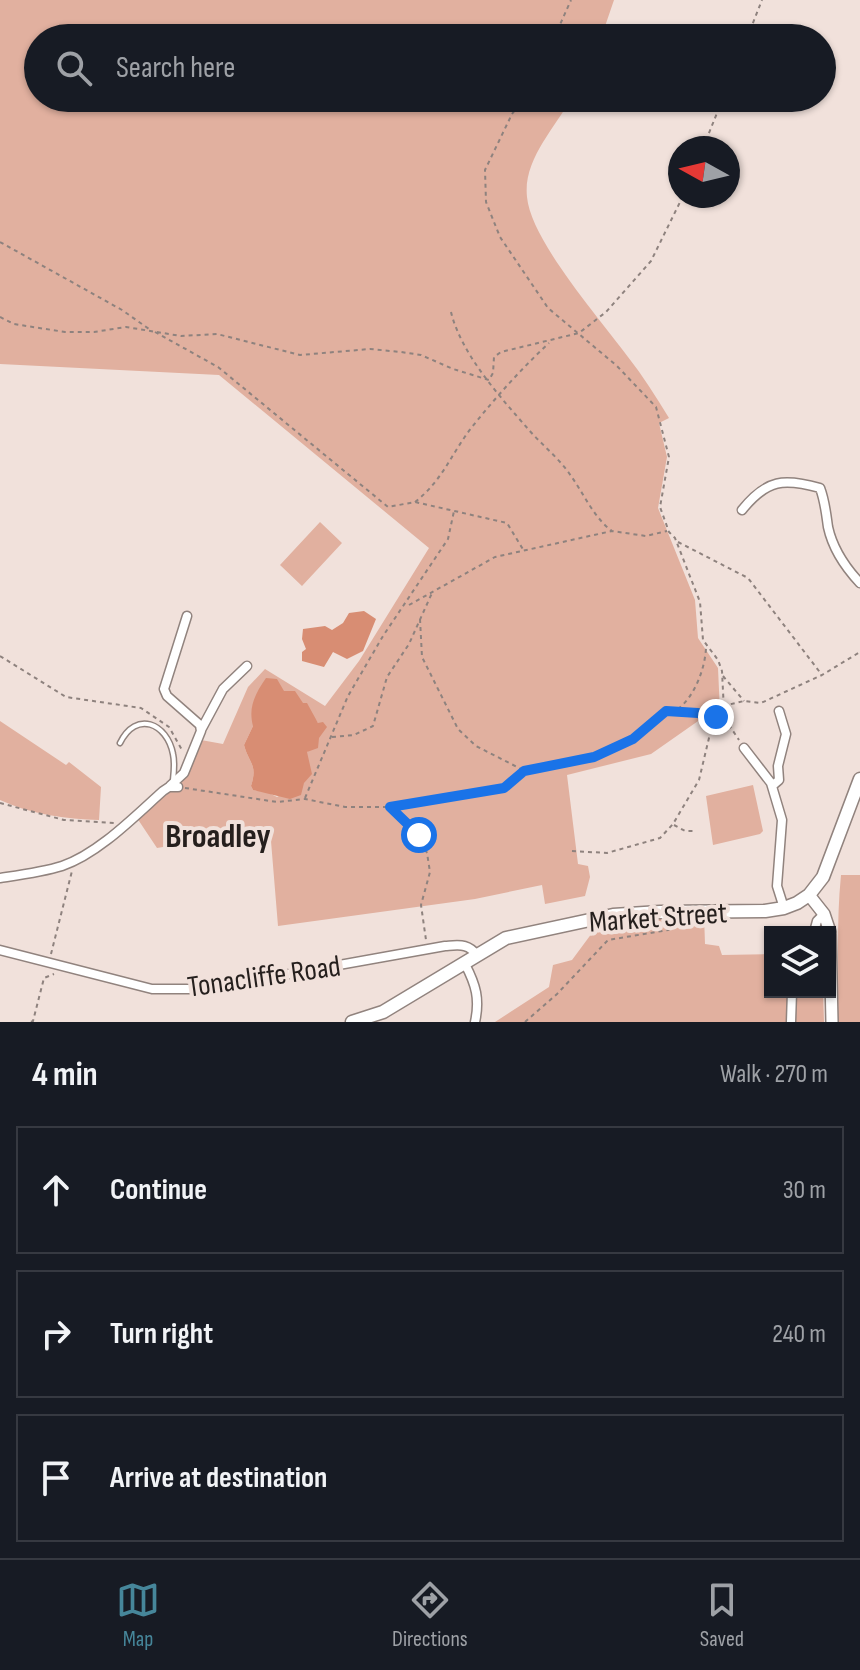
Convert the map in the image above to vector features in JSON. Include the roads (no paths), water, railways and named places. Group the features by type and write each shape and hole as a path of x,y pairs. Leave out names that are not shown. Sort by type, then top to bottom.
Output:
{"main road":[{"name":"Market Street","path":"352,1022 383,1012 506,938 613,915 784,908 809,895 823,877 833,858 860,779"},
{"path":"809,895 824,914 828,926"},
{"path":"831,998 832,1022"}],"street":[{"path":"742,510 755,493 767,485 794,481 820,488 829,531 841,562 860,583"},
{"path":"187,616 164,689 167,696 200,725 201,731"},
{"path":"0,878 62,866 74,860 173,786 184,773 211,708 223,689 247,666"},
{"path":"772,786 779,780 778,766 786,734 779,711"},
{"path":"744,748 772,786 782,820 777,886 784,908"},
{"path":"816,926 824,914"},
{"name":"Tonacliffe Road","path":"0,950 152,989 205,989 463,944 478,956"},
{"path":"465,964 476,985 479,1005 475,1022"},
{"path":"791,1022 792,998"}],"lane":[{"path":"120,743 133,725 141,722 152,724 162,733 172,750 173,786"}],"district":[{"name":"Broadley","path":"218,835"}]}
